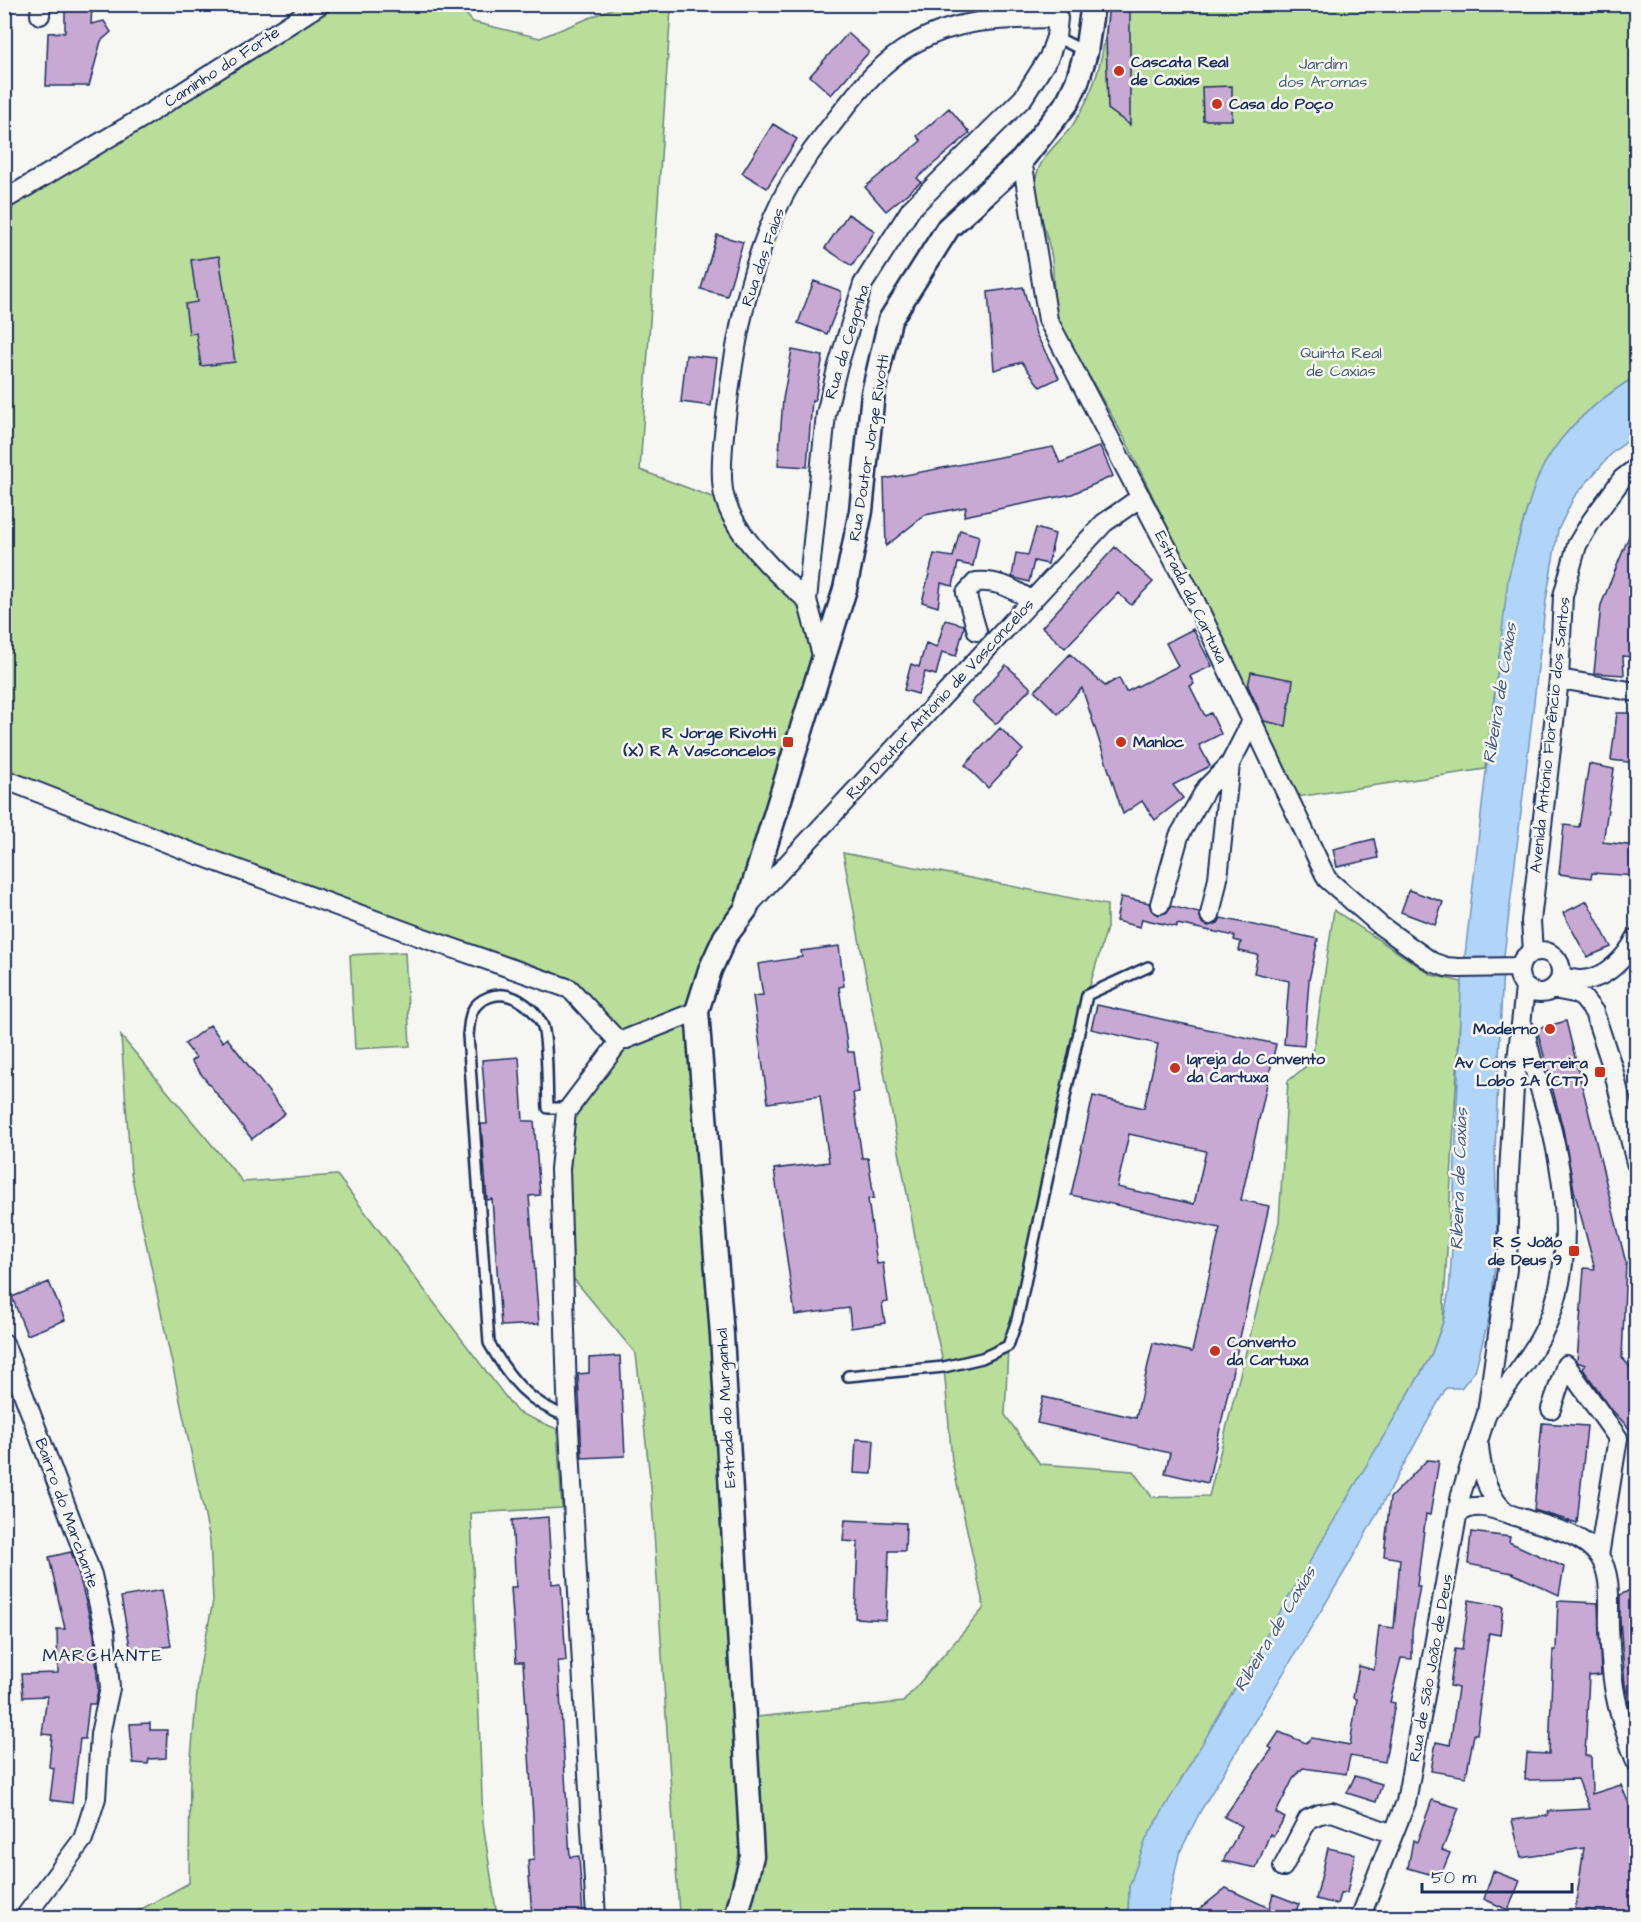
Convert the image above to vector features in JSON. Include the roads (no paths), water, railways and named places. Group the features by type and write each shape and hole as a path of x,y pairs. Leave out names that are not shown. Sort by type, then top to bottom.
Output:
{"street":[{"name":"Caminho do Forte","path":"4,200 321,4"},
{"name":"Rua Doutor Jorge Rivotti","path":"746,909 845,589 859,522 873,393 890,320 948,228 1022,160 1067,103 1077,82 1086,52 1093,4"},
{"name":"Rua da Cegonha","path":"823,659 807,600 826,414 863,284 911,209 1023,98 1049,57 1056,37 1058,18"},
{"name":"Rua das Faias","path":"807,600 784,581 737,527 724,498 722,479 725,431 738,337 753,276 780,203 795,176 830,126 863,85 896,54 930,35 966,23 988,19 1058,18"},
{"name":"Estrada da Cartuxa","path":"1022,160 1048,320 1095,408 1127,475 1141,496 1196,603 1327,879 1381,926 1432,962 1458,968 1514,968"},
{"name":"Avenida António Florêncio dos Santos","path":"1533,952 1531,921 1559,679 1563,596 1577,545 1622,479 1636,468"},
{"name":"Rua Doutor António de Vasconcelos","path":"746,909 1104,524 1141,496"},
{"path":"977,631 966,593 976,582 989,581 1010,586 1032,601"},
{"path":"1559,679 1636,692"},
{"path":"1160,904 1179,836 1207,787 1230,764 1252,721"},
{"path":"1210,915 1218,878 1230,764"},
{"path":"4,779 188,851 570,989 619,1042"},
{"name":"Estrada do Murganhal","path":"736,1917 752,1856 722,1335 697,1011 710,970 725,937 746,909"},
{"path":"1557,983 1562,970 1557,958 1546,952 1533,952 1514,968 1526,988 1539,994 1557,983 1594,979 1621,959 1636,938"},
{"path":"1557,983 1583,998 1594,1012 1613,1069 1636,1163"},
{"name":"Rua de São João de Deus","path":"1360,1917 1406,1802 1461,1494 1487,1413 1507,1269 1514,1088 1526,988"},
{"name":"Rua de São João de Deus","path":"1487,1413 1519,1372 1540,1339 1556,1300 1563,1261 1563,1197 1552,1133 1528,1044 1522,1009"},
{"path":"596,1917 569,1417 560,1169 566,1113 619,1042 697,1011"},
{"path":"1514,1088 1520,1080 1527,1078 1533,1080 1540,1088"},
{"name":"Bairro do Marchante","path":"4,1343 92,1575 105,1632 110,1688 100,1734 96,1798 83,1839 24,1917"},
{"path":"1495,1359 1496,1368 1501,1374 1512,1376 1519,1372"},
{"path":"1551,1410 1566,1365 1618,1438 1599,1556"},
{"path":"1479,1439 1482,1469 1497,1505 1508,1514"},
{"path":"1458,1514 1466,1507 1485,1507 1578,1538 1599,1556 1606,1569 1609,1585 1610,1658 1614,1688 1618,1710 1636,1762"},
{"path":"1283,1866 1308,1819 1320,1814 1332,1812 1394,1834"}],"lane":[{"path":"1056,37 1086,52"},
{"path":"848,1376 944,1367 982,1358 1008,1346 1017,1320 1087,995 1148,967"},
{"path":"569,1108 548,1108 543,1025 515,998 498,993 480,1000 472,1011 468,1035 489,1343 504,1368 539,1405 569,1417"}],"water":[{"name":"Ribeira de Caxias","path":"1636,376 1636,435 1613,452 1574,497 1558,530 1546,600 1503,964 1495,1151 1497,1235 1491,1310 1475,1371 1461,1388 1446,1388 1348,1566 1201,1810 1179,1854 1169,1900 1169,1917 1128,1918 1129,1887 1146,1839 1431,1356 1443,1322 1449,1291 1452,1249 1461,990 1508,579 1529,502 1546,461 1567,432 1580,419"}],"place":[{"name":"Cascata Real de Caxias","path":"1119,71"},
{"name":"Casa do Poço","path":"1217,104"},
{"name":"R Jorge Rivotti (X) R A Vasconcelos","path":"788,742"},
{"name":"Manloc","path":"1121,742"},
{"name":"Moderno","path":"1550,1029"},
{"name":"Igreja do Convento da Cartuxa","path":"1175,1068"},
{"name":"Av Cons Ferreira Lobo 2A (CTT)","path":"1600,1072"},
{"name":"R S João de Deus 9","path":"1574,1251"},
{"name":"Convento da Cartuxa","path":"1215,1351"}],"district":[{"name":"MARCHANTE","path":"103,1655"}],"park label":[{"name":"Jardim dos Aromas","path":"1323,73"},
{"name":"Quinta Real de Caxias","path":"1341,362"}]}
